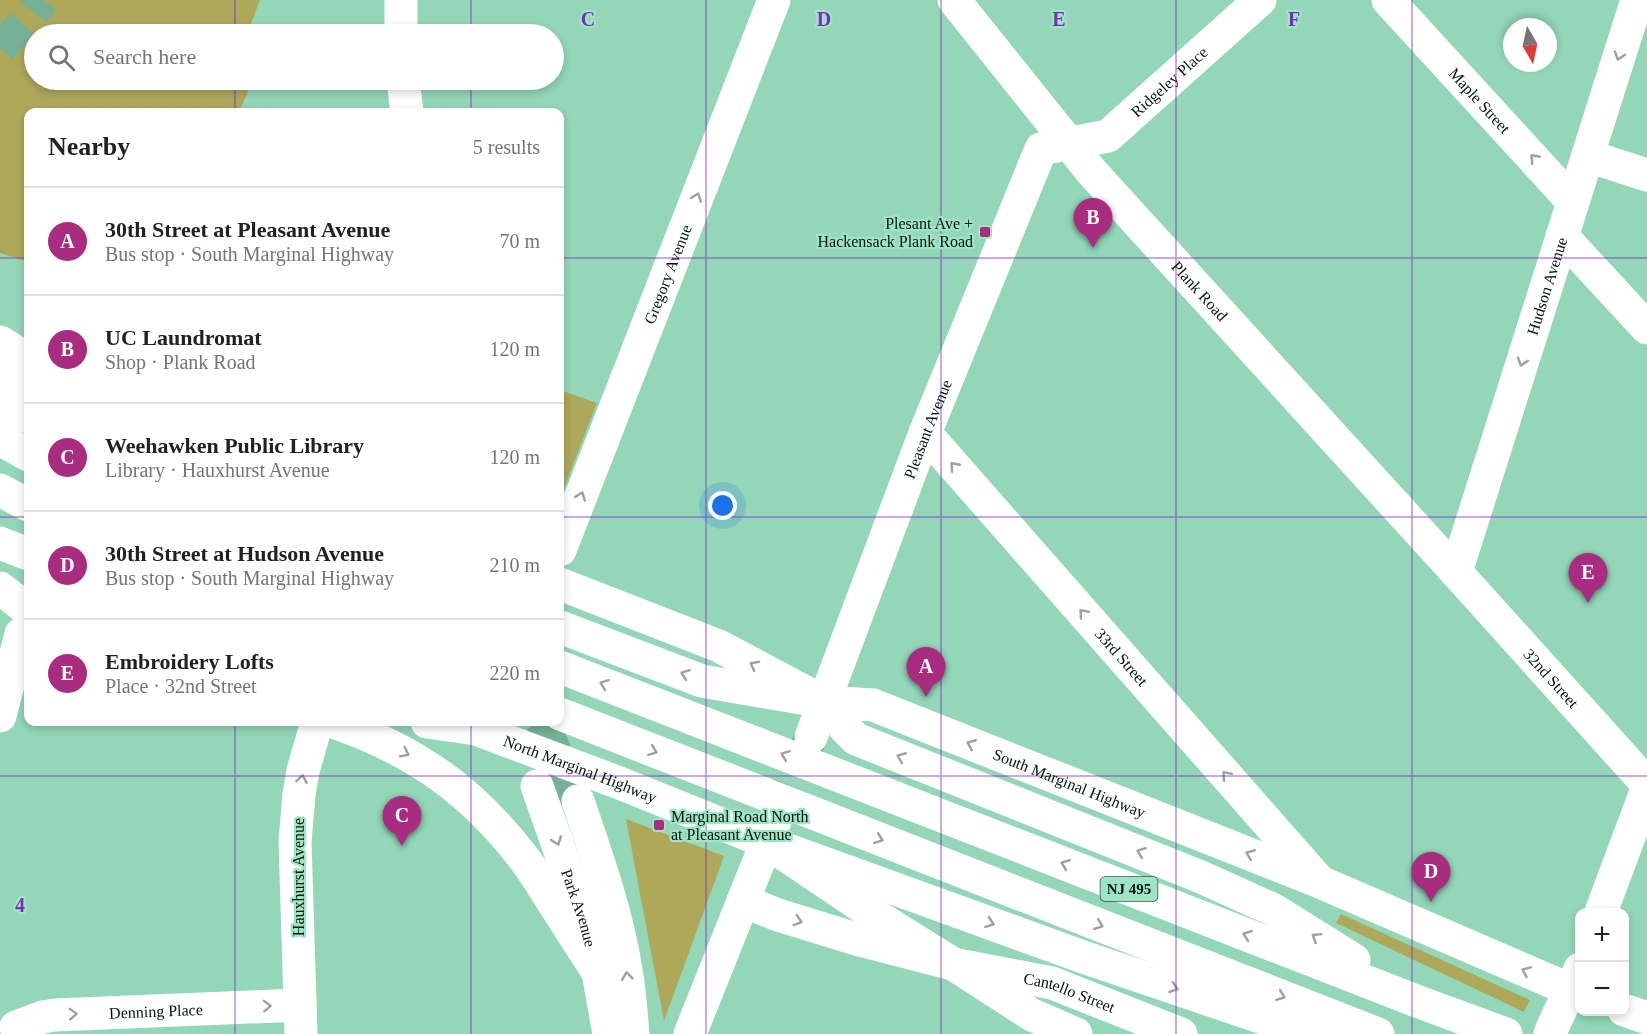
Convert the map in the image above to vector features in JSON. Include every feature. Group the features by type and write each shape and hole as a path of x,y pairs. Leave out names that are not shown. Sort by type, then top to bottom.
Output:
{"main road":[{"path":"401,0 401,24"},
{"name":"Gregory Avenue","path":"564,540 774,0"},
{"name":"Plank Road","path":"954,0 1091,171 1456,572"},
{"name":"Ridgeley Place","path":"1068,142 1108,136 1260,0"},
{"name":"Maple Street","path":"1388,0 1573,202"},
{"name":"Hudson Avenue","path":"1456,572 1637,0"},
{"path":"405,90 407,108"},
{"name":"Pleasant Avenue","path":"811,737 925,432 1041,148 1068,142"},
{"path":"1588,156 1647,175"},
{"path":"1562,236 1647,328"},
{"path":"0,342 24,357"},
{"path":"0,374 24,383"},
{"path":"0,405 24,415"},
{"name":"33rd Street","path":"925,432 1320,882"},
{"path":"0,439 24,453"},
{"path":"0,490 24,503"},
{"path":"0,543 24,552"},
{"name":"32nd Street","path":"1456,572 1647,784"},
{"name":"South Marginal Highway","path":"564,586 719,646 824,702 873,705 1575,984"},
{"path":"0,716 16,607"},
{"path":"564,628 702,681 824,702 856,739 1161,860 1274,910 1419,1002"},
{"name":"NJ 495","path":"564,669 1506,1034"},
{"name":"NJ 495","path":"564,716 1378,1034"},
{"name":"Hauxhurst Avenue","path":"301,1020 295,841 303,771 316,726"},
{"path":"346,726 413,757 447,780 482,811 526,861 598,972 597,1034"},
{"name":"North Marginal Highway","path":"471,726 617,782 772,829"},
{"name":"Park Avenue","path":"537,786 585,922 598,972 609,1034"},
{"path":"1602,908 1647,789"},
{"name":"Park Avenue","path":"578,801 615,918 627,970 633,1034"},
{"path":"690,1034 772,829 1086,958 1275,1022 1329,1034"},
{"name":"Cantello Street","path":"772,829 870,912 1032,1015 1076,1034"},
{"name":"Cantello Street","path":"743,900 778,915 856,939 953,964 1052,983 1181,1034"},
{"path":"1550,1034 1557,1015 1575,988"},
{"path":"1629,1012 1647,1018"},
{"name":"Denning Place","path":"11,1023 55,1015 301,1020"}],"shaded area":[{"path":"0,0 260,0 251,24 24,24 24,90 249,90 241,108 24,108 24,261 0,253"},
{"path":"564,391 597,403 564,488"},
{"path":"626,819 724,856 664,1021"},
{"path":"1341,914 1530,1000 1524,1012 1336,923"}],"tunnel":[{"path":"0,48 43,0"},
{"path":"544,726 578,801"},
{"path":"777,816 811,737"}],"place":[{"name":"Plesant Ave + Hackensack Plank Road","path":"985,232"},
{"name":"UC Laundromat","path":"1093,248"},
{"name":"Embroidery Lofts","path":"1588,603"},
{"name":"30th Street at Pleasant Avenue","path":"926,697"},
{"name":"Marginal Road North at Pleasant Avenue","path":"659,825"},
{"name":"Weehawken Public Library","path":"402,846"},
{"name":"30th Street at Hudson Avenue","path":"1431,902"}]}
